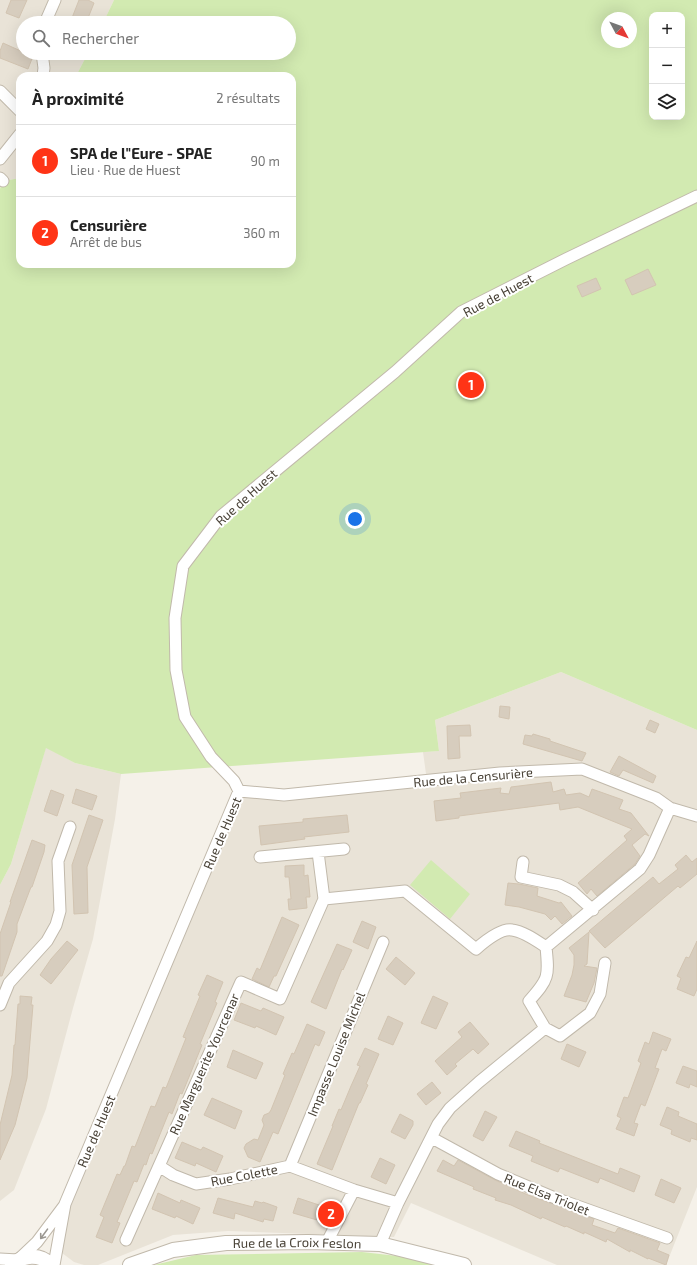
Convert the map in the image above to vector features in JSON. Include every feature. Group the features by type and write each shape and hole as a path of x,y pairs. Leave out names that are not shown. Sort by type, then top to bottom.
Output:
{"street":[{"path":"48,16 55,0"},
{"path":"43,60 44,72"},
{"path":"0,91 16,107"},
{"path":"0,159 16,139"},
{"name":"Rue de Huest","path":"54,1265 65,1204 239,791 234,781 211,757 185,717 176,670 174,618 183,566 221,516 395,372 461,312 566,259 697,196"},
{"name":"Rue de la Censurière","path":"239,791 284,795 500,773 582,769 656,798 670,808 697,816"},
{"path":"546,947 640,869 649,855 670,808"},
{"path":"0,1005 9,983 47,941 56,925 60,911 58,861 70,826"},
{"path":"260,857 344,849"},
{"path":"318,852 324,900 405,891 476,949 492,936 511,930 531,937 546,947"},
{"path":"523,862 521,877 559,885 573,892 592,910"},
{"name":"Rue Marguerite Yourcenar","path":"126,1240 241,982 280,999 324,900"},
{"name":"Impasse Louise Michel","path":"290,1166 383,942"},
{"path":"546,947 548,975 542,987 529,1000 545,1028 560,1036 590,1013 600,994 605,963"},
{"path":"380,1244 398,1203 438,1124 450,1108 479,1082 545,1028"},
{"name":"Rue Elsa Triolet","path":"432,1138 505,1177 555,1198 668,1238"},
{"name":"Rue Colette","path":"159,1166 173,1175 196,1184 230,1179 290,1166 354,1190 398,1203"},
{"path":"327,1242 354,1190"},
{"name":"Rue de Huest","path":"15,1262 37,1242 65,1204"},
{"name":"Rue de la Croix Feslon","path":"130,1265 173,1250 226,1243 327,1242 380,1244 464,1265"},
{"path":"0,1259 15,1262 36,1257 47,1261 51,1265"}],"shaded area":[{"path":"0,0 114,0 106,16 16,16 16,60 84,60 78,72 16,72 16,179 3,181 0,189"},
{"path":"561,672 697,730 697,1187 666,1265 557,1265 411,1203 394,1237 228,1231 173,1235 98,1265 84,1265 74,1262 58,1250 65,1204 239,791 284,795 427,781 423,752 439,751 435,720"},
{"path":"46,747 75,763 121,774 115,819 93,939 46,1109 14,1190 0,1201 0,885 11,864"}],"green space":[{"path":"114,0 697,0 697,730 561,672 435,720 439,751 121,774 75,763 46,748 11,864 0,885 0,189 3,181 16,179 16,268 296,268 296,72 78,72 84,60 296,60 296,16 106,16"},
{"path":"431,860 470,894 450,919 410,885"},
{"path":"362,1252 406,1257 434,1265 154,1265 196,1255"}],"building":[{"path":"11,0 27,0 20,16 16,17 6,13"},
{"path":"79,0 88,0 94,3 89,16 73,16"},
{"path":"3,43 16,49 16,60 31,60 28,69 0,58 0,51"},
{"path":"648,269 656,285 632,295 625,280"},
{"path":"596,278 601,289 582,297 577,286"},
{"path":"500,706 510,707 509,719 499,717"},
{"path":"650,720 659,724 655,733 646,729"},
{"path":"470,725 471,736 459,736 460,758 448,759 447,726"},
{"path":"533,734 586,753 582,761 523,744 525,735 532,736"},
{"path":"619,756 656,776 653,783 623,770 619,776 610,772"},
{"path":"551,782 553,792 564,789 566,795 580,793 589,797 592,789 623,800 619,809 631,813 649,836 645,834 632,845 640,856 635,864 597,896 591,889 587,894 578,883 627,840 624,836 632,829 578,807 560,810 559,803 459,816 459,818 436,821 434,801 461,798 460,793 501,788 500,793 509,794 511,787"},
{"path":"76,789 97,796 92,810 72,803"},
{"path":"51,790 64,795 57,816 44,811"},
{"path":"89,815 103,820 87,867 88,913 74,914 72,865"},
{"path":"347,815 349,832 304,837 305,839 261,845 259,826 303,822 303,819"},
{"path":"32,840 45,845 44,852 17,924 17,932 2,976 0,976 0,934"},
{"path":"686,855 692,862 697,858 697,874 680,888 678,886 605,948 589,931 653,877 659,884 678,869 675,865"},
{"path":"304,865 304,876 308,875 310,897 306,897 307,908 289,910 288,899 291,899 289,877 285,877 285,866"},
{"path":"508,883 538,888 537,896 559,903 561,902 572,916 562,924 555,916 551,920 545,914 505,905"},
{"path":"282,917 299,925 276,976 274,976 269,987 252,979 257,968 260,970"},
{"path":"362,921 376,927 368,949 353,942"},
{"path":"589,932 587,964 584,966 597,968 594,983 586,1002 564,996 574,965 574,955 569,948"},
{"path":"67,941 78,950 51,984 40,975 51,959"},
{"path":"697,941 697,989 694,996 677,989 681,978 677,976 686,957 689,958"},
{"path":"337,944 352,950 343,970 342,969 326,1009 311,1002"},
{"path":"396,957 415,973 405,985 386,969"},
{"path":"207,975 223,982 215,1002 217,1003 200,1044 202,1045 182,1094 180,1093 172,1114 169,1112 152,1154 150,1153 146,1165 144,1164 137,1182 134,1181 117,1222 120,1223 112,1243 96,1237 104,1217 100,1215 117,1174 120,1175 125,1166 132,1146 135,1147 151,1106 155,1107 163,1087 166,1088 186,1038 183,1037"},
{"path":"20,996 32,997 31,1005 33,1005 27,1078 15,1125 0,1160 0,1125 12,1075"},
{"path":"433,996 448,1003 436,1029 421,1023"},
{"path":"241,1003 261,1011 263,1008 284,1017 276,1035 256,1026 255,1028 234,1020"},
{"path":"388,1016 403,1023 393,1045 378,1039"},
{"path":"470,1022 489,1044 478,1054 473,1049 455,1064 457,1066 447,1075 435,1061 462,1037 458,1032"},
{"path":"307,1024 325,1032 319,1046 315,1044 278,1134 273,1132 260,1162 248,1157 244,1148 246,1144 254,1139 258,1140 264,1125 262,1120 264,1115 269,1113 271,1110 285,1075 283,1074 292,1053 294,1054"},
{"path":"653,1032 671,1039 666,1051 662,1049 655,1068 659,1069 645,1106 641,1104 634,1123 638,1124 634,1136 616,1129 621,1118 617,1116 624,1097 628,1098 641,1063 638,1061 645,1042 649,1044"},
{"path":"567,1044 586,1052 579,1067 561,1059"},
{"path":"365,1048 379,1054 366,1084 368,1085 359,1103 332,1170 317,1164 339,1109 341,1110 360,1066 357,1065"},
{"path":"233,1050 263,1063 256,1079 227,1067"},
{"path":"683,1066 697,1071 697,1087 690,1084 689,1088 676,1083"},
{"path":"432,1082 441,1093 426,1105 417,1094"},
{"path":"212,1098 242,1111 235,1129 204,1115"},
{"path":"667,1107 679,1112 678,1116 697,1124 697,1140 691,1138 690,1142 671,1134 672,1130 660,1125"},
{"path":"485,1111 497,1117 483,1141 473,1136"},
{"path":"400,1114 413,1121 413,1125 405,1139 391,1132"},
{"path":"516,1131 540,1141 539,1143 618,1174 620,1168 640,1176 634,1192 600,1178 598,1183 560,1168 558,1172 531,1161 533,1156 509,1146"},
{"path":"182,1142 201,1150 203,1147 223,1156 216,1172 196,1163 195,1166 175,1158"},
{"path":"380,1158 395,1165 386,1184 371,1177"},
{"path":"443,1160 454,1166 458,1160 495,1180 528,1195 594,1219 592,1225 615,1233 618,1228 660,1243 657,1250 669,1255 666,1265 648,1259 630,1250 630,1252 607,1239 606,1242 584,1232 584,1234 542,1217 541,1219 511,1205 495,1200 496,1198 473,1189 474,1187 437,1171"},
{"path":"661,1179 681,1188 674,1203 655,1195"},
{"path":"158,1193 180,1203 181,1200 200,1208 193,1224 176,1216 175,1218 152,1209"},
{"path":"218,1198 253,1207 255,1201 277,1207 273,1221 264,1219 263,1222 235,1213 234,1219 213,1213"},
{"path":"298,1198 322,1206 317,1220 293,1213"}],"place":[{"name":"SPA de l\"Eure - SPAE","path":"471,385"},
{"name":"Censurière","path":"331,1214"}]}
